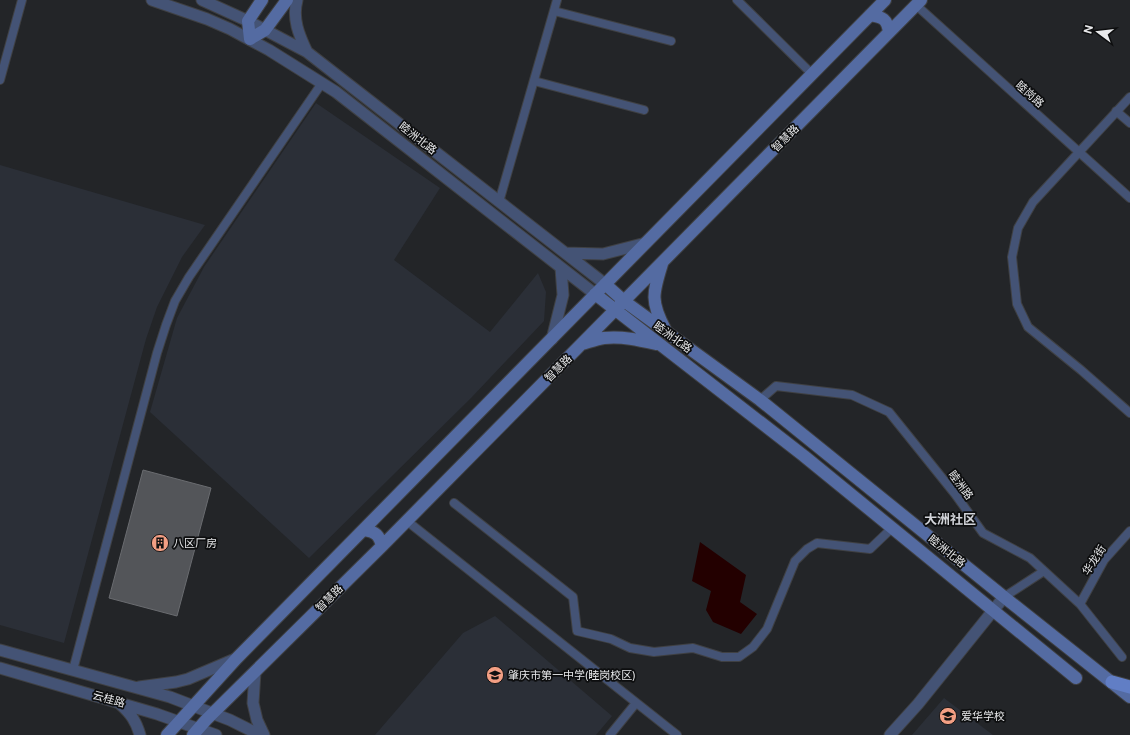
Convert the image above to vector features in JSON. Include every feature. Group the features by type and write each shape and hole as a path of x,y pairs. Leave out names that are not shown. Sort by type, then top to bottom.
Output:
{"main road":[{"path":"262,0 248,21 250,39 265,30 287,0"},
{"name":"智慧路","path":"167,735 237,658 885,0"},
{"name":"智慧路","path":"196,732 213,713 407,521 919,3"},
{"path":"870,15 880,16 888,23 889,32"},
{"path":"663,262 656,285 654,300 658,316 666,332"},
{"name":"睦洲北路","path":"605,284 624,301 760,400 1130,697"},
{"name":"睦洲北路","path":"595,294 804,456 1076,678"},
{"path":"581,345 602,338 618,337 632,338 661,346"},
{"path":"364,530 373,531 380,539 382,546"},
{"path":"1112,682 1130,687"}],"street":[{"path":"0,80 22,0"},
{"name":"睦洲北路","path":"152,0 207,19 230,29 269,50 336,92 595,294"},
{"path":"204,1 224,0"},
{"path":"297,0 295,15 296,25 307,52"},
{"path":"499,202 557,0"},
{"path":"737,0 812,74"},
{"name":"睦洲北路","path":"204,1 248,21 307,52 605,284"},
{"name":"睦岗路","path":"919,3 1078,152 1130,198"},
{"path":"554,11 671,41"},
{"path":"534,82 644,110"},
{"path":"73,670 157,353 175,301 189,277 322,83"},
{"path":"1129,410 1028,327 1017,304 1012,257 1018,228 1033,202 1130,96"},
{"path":"1116,111 1130,123"},
{"path":"565,253 603,254 646,243"},
{"path":"552,339 563,295 562,268"},
{"name":"睦洲路","path":"760,400 776,386 852,395 889,412 955,494 983,533 1030,558 1080,604 1122,657"},
{"path":"454,503 573,597 577,631 611,639 630,648 654,652 693,648 722,657 738,657 752,647 767,629 795,561 807,549 817,543 870,549 892,528"},
{"path":"407,521 677,735"},
{"name":"华龙街","path":"1080,604 1104,560 1130,531"},
{"path":"890,735 918,704 1004,597 1044,571"},
{"name":"云桂路","path":"0,650 170,697 230,720 260,735"},
{"path":"135,687 188,679 237,658"},
{"name":"云桂路","path":"0,668 180,721 196,732 216,735"},
{"path":"255,672 253,703 257,720 264,735"},
{"path":"118,702 131,715 137,725 140,735"},
{"path":"610,735 636,703"}],"shaded area":[{"path":"316,103 440,188 394,260 490,332 538,273 546,292 544,321 471,398 309,558 150,412 177,318 204,267"},
{"path":"0,165 205,225 182,257 157,307 146,339 64,643 0,625"},
{"path":"700,542 746,575 740,602 757,614 741,634 713,622 706,610 711,591 692,581"},
{"name":"肇庆市第一中学(睦岗校区)","path":"495,616 612,716 596,735 375,735 463,633"},
{"name":"爱华学校","path":"944,698 993,735 912,735"}],"building":[{"name":"八区厂房","path":"143,470 211,488 177,616 109,598"}],"place":[{"name":"八区厂房","path":"160,543"},
{"name":"肇庆市第一中学(睦岗校区)","path":"495,675"},
{"name":"爱华学校","path":"948,716"}],"district":[{"name":"大洲社区","path":"950,519"}]}
